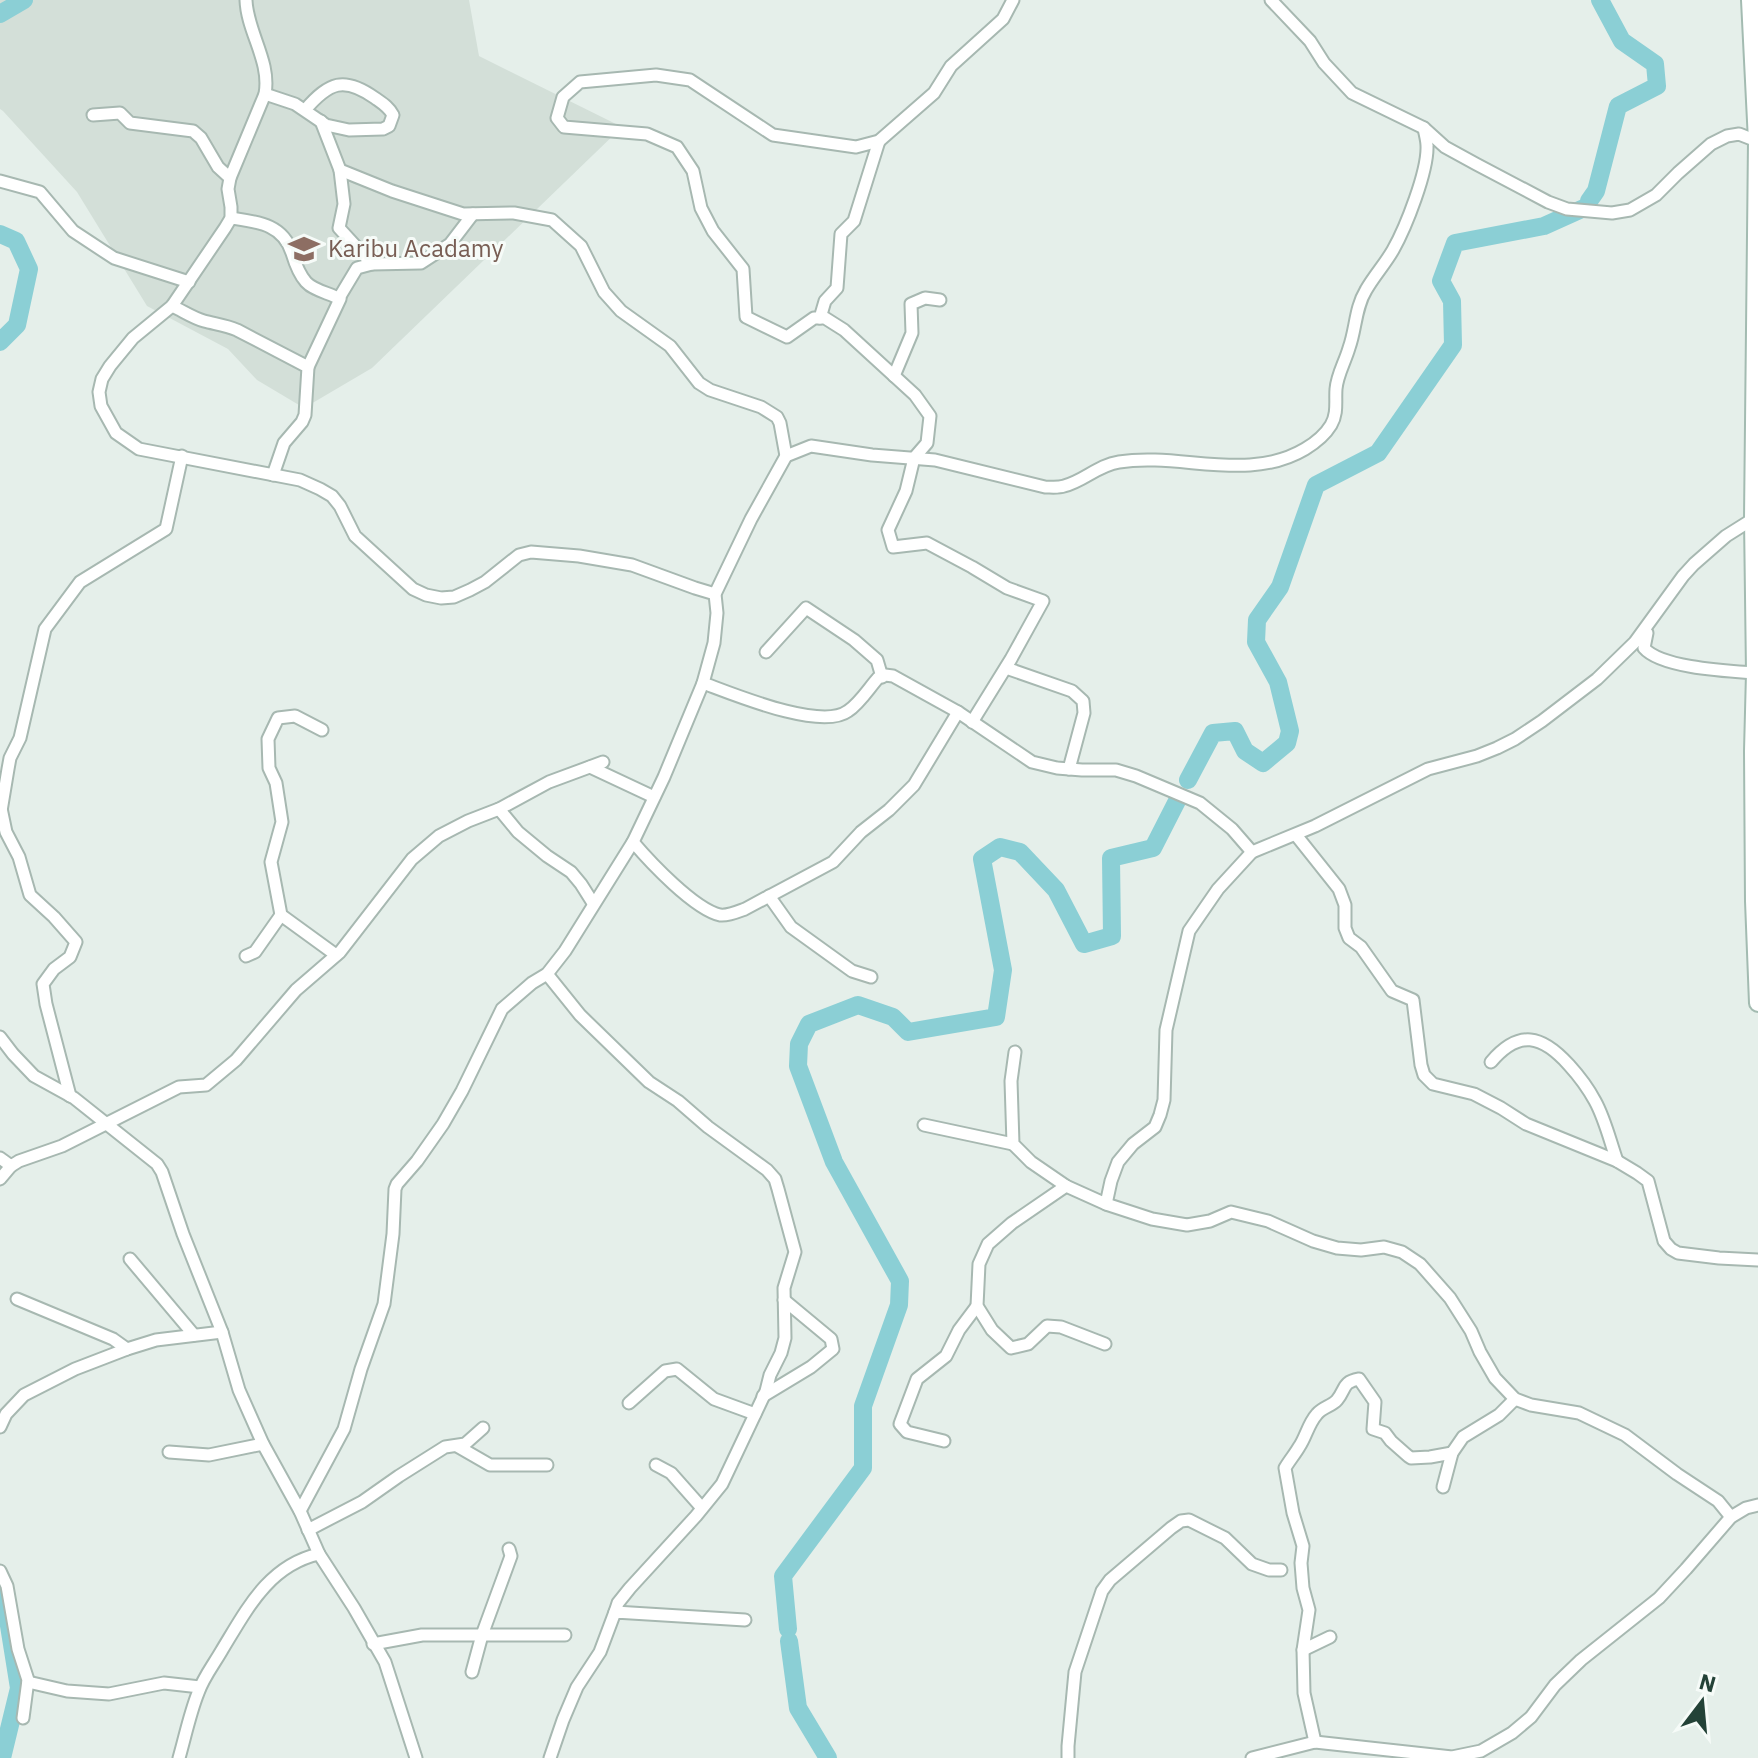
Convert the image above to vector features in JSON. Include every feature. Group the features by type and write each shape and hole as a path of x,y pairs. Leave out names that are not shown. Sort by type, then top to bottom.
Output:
{"main road":[{"path":"1750,0 1757,141 1753,519 1754,901 1758,1003"}],"street":[{"path":"246,0 267,87 230,178 231,218 172,306 133,338 102,379 99,392 101,406 116,433 139,449 300,480 320,489 332,496 340,506 355,536 413,589 426,595 454,597 485,582 519,555 531,552 632,565 715,594"},
{"path":"972,722 1043,601 1007,588 927,543 893,547 888,530 906,491 914,458 927,443 930,416 915,395 844,330 825,318 814,318 787,337 746,317 743,269 713,231 701,208 693,171 677,147 647,134 564,127 557,118 563,97 580,82 656,75 690,80 773,135 856,147 879,141 934,93 951,66 1003,19 1013,0"},
{"path":"1271,0 1310,41 1324,63 1352,93 1424,128 1445,147 1567,209 1612,213 1630,210 1656,195 1711,144 1739,134 1757,141"},
{"path":"265,94 295,104 321,121 335,128 383,129 389,126 393,115 390,109 349,84 329,89 305,110"},
{"path":"93,115 120,113 130,123 193,131 201,138 218,167 230,178"},
{"path":"321,121 340,170 344,204 339,228 372,264"},
{"path":"300,1511 344,1429 384,1304 397,1184 443,1124 502,1009 547,974 565,951 633,842 703,683 714,643 715,594 786,456 811,446 935,460 1045,487 1061,487 1101,466 1117,462 1134,460 1232,465 1289,458 1322,436 1334,420 1339,375 1350,346 1360,303 1395,248 1419,190 1427,148 1424,128"},
{"path":"820,318 825,301 837,288 841,234 854,221 879,141"},
{"path":"340,170 463,214 514,213 552,220 581,246 604,292 621,311 670,346 699,383 710,390 761,407 777,417 786,456"},
{"path":"0,181 40,192 73,231 114,258 189,282"},
{"path":"273,475 284,443 305,415 310,359 357,268 372,264 421,263 450,244 473,214"},
{"path":"231,218 253,221 280,231 309,286 339,298"},
{"path":"894,376 912,333 911,304 925,298 940,300"},
{"path":"172,306 194,318 228,325 308,367"},
{"path":"70,1096 43,984 54,969 70,957 76,942 30,895 1,812 8,769 20,738 45,629 80,582 166,529 182,456"},
{"path":"1106,1204 1118,1162 1133,1144 1155,1127 1160,1115 1164,1100 1166,1030 1189,931 1218,889 1252,852 1296,835 1428,769 1477,756 1515,739 1597,679 1635,642 1694,564 1726,536 1753,519"},
{"path":"766,652 806,608 854,640 877,660 882,677"},
{"path":"1654,618 1644,641 1648,653 1677,663 1755,673"},
{"path":"1006,668 1072,691 1083,701 1084,713 1069,769"},
{"path":"703,683 765,705 817,718 847,712 878,678 893,676 958,712 1032,762 1069,769 1116,770 1200,803 1232,829 1252,852"},
{"path":"633,842 692,900 719,915 730,914 833,862 861,832 914,785 958,712"},
{"path":"322,730 295,716 278,718 268,739 269,768 276,783 282,822 271,862 281,915 336,955"},
{"path":"0,1179 19,1161 62,1146 179,1087 206,1085 236,1060 296,990 336,955 412,859 439,836 530,791 603,762"},
{"path":"590,767 654,797"},
{"path":"499,809 518,832 571,872 593,903"},
{"path":"1296,835 1339,889 1345,905 1345,928 1349,938 1361,947 1392,991 1413,1000 1421,1065 1424,1075 1433,1084 1474,1094 1526,1124 1617,1161 1648,1181 1664,1241 1678,1253 1758,1260"},
{"path":"769,896 791,927 852,971 871,977"},
{"path":"246,956 255,952 281,915"},
{"path":"547,974 580,1015 649,1082 767,1170 775,1179 795,1252 784,1288 785,1338 781,1353 722,1484 618,1603 600,1652 577,1687 550,1758"},
{"path":"0,1037 34,1076 70,1096 108,1124 157,1164 162,1172 222,1332 239,1390 319,1554 385,1662 416,1758"},
{"path":"1491,1062 1500,1051 1513,1043 1530,1039 1555,1049 1596,1102 1617,1161"},
{"path":"1013,1144 1011,1081 1015,1052"},
{"path":"924,1125 1013,1144 1031,1162 1066,1186 1106,1204 1152,1219 1187,1225 1210,1221 1231,1212 1268,1221 1337,1248 1361,1250 1384,1247 1402,1252 1420,1264 1450,1298 1495,1378 1515,1399 1531,1405 1579,1413 1625,1435 1718,1501 1731,1517"},
{"path":"0,1158 11,1166"},
{"path":"944,1441 907,1432 900,1424 917,1379 946,1356 959,1330 977,1306 979,1264 988,1244 1066,1186"},
{"path":"130,1259 194,1335"},
{"path":"17,1299 113,1339 127,1349"},
{"path":"762,1397 811,1367 833,1349 831,1339 784,1300"},
{"path":"977,1306 992,1330 1011,1348 1028,1344 1047,1326 1061,1327 1105,1344"},
{"path":"0,1427 6,1414 24,1395 75,1369 156,1340 222,1332"},
{"path":"629,1403 665,1371 677,1369 714,1399 755,1414"},
{"path":"1315,1742 1304,1693 1303,1650 1309,1610 1303,1588 1303,1546 1285,1468 1320,1410 1336,1402 1343,1387 1350,1381 1359,1379 1375,1402 1372,1426 1375,1430 1385,1433 1411,1458 1452,1453"},
{"path":"1443,1487 1452,1453 1463,1437 1499,1415 1515,1399"},
{"path":"308,1530 362,1502 445,1447 465,1444 483,1428"},
{"path":"169,1452 209,1455 263,1444"},
{"path":"457,1446 490,1465 547,1465"},
{"path":"656,1465 671,1473 702,1508"},
{"path":"1252,1758 1315,1742 1452,1757 1481,1751 1512,1733 1531,1717 1555,1685 1581,1660 1659,1598 1731,1517 1758,1505"},
{"path":"1068,1758 1075,1672 1102,1591 1120,1571 1171,1528 1189,1520 1225,1538 1252,1564 1263,1569 1281,1570"},
{"path":"472,1672 511,1556 509,1549"},
{"path":"179,1758 200,1687 244,1615 266,1583 289,1565 319,1554"},
{"path":"0,1571 7,1586 18,1649 28,1682 23,1718"},
{"path":"615,1612 745,1620"},
{"path":"373,1644 422,1635 565,1635"},
{"path":"1303,1650 1330,1637"},
{"path":"28,1682 67,1691 109,1694 164,1683 200,1687"}],"shaded area":[{"name":"Karibu Acadamy","path":"0,0 469,0 479,56 622,127 372,368 304,408 257,380 228,349 147,306 77,192 0,109"}],"waterway":[{"path":"0,14 24,0"},
{"path":"1589,201 1596,191 1618,106 1657,86 1655,64 1622,41 1600,0"},
{"path":"1188,780 1213,733 1235,731 1245,751 1263,763 1287,743 1290,731 1278,682 1256,642 1257,620 1280,587 1316,485 1378,453 1453,345 1452,301 1441,281 1455,243 1544,226 1584,208"},
{"path":"0,234 16,241 29,269 17,325 0,342"},
{"path":"788,1629 783,1576 863,1468 863,1406 899,1305 900,1281 834,1162 798,1066 799,1044 809,1024 858,1005 893,1017 908,1032 996,1017 1003,970 982,859 1000,847 1020,852 1056,890 1084,944 1112,936 1111,858 1153,848 1177,801"},
{"path":"0,1592 5,1601 19,1688 2,1758"},
{"path":"789,1641 798,1708 828,1758"}],"place":[{"name":"Karibu Acadamy","path":"304,249"}]}
